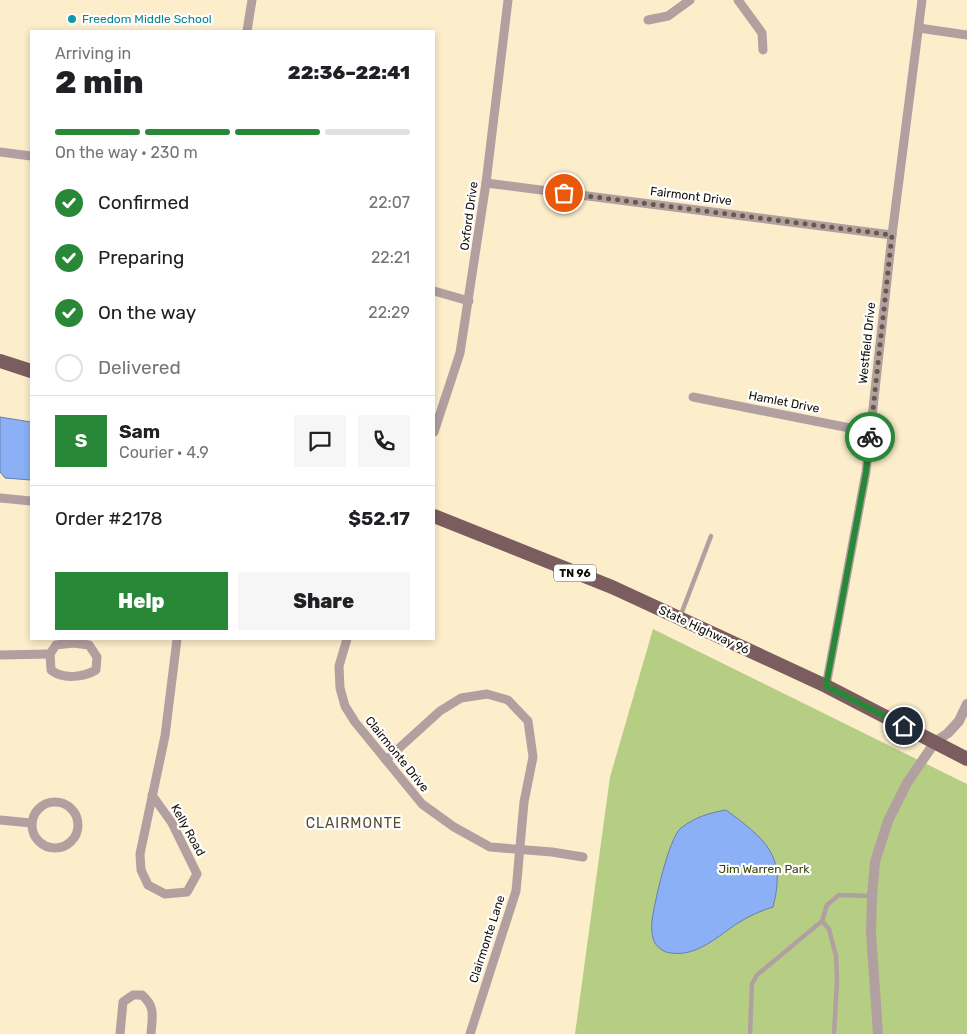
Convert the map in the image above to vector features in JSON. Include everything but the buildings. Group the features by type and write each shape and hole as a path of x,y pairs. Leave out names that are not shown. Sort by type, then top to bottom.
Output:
{"main road":[{"path":"0,362 30,371"},
{"name":"State Highway 96","path":"435,516 612,587 826,686 967,759"}],"street":[{"path":"248,30 252,0"},
{"name":"Oxford Drive","path":"435,429 460,353 469,301 486,183 508,0"},
{"path":"648,20 668,16 690,0"},
{"path":"738,0 762,33 763,50"},
{"name":"Westfield Drive","path":"826,686 866,472 892,235 922,0"},
{"path":"919,28 967,35"},
{"path":"0,152 30,156"},
{"name":"Fairmont Drive","path":"486,183 892,235"},
{"path":"435,291 469,301"},
{"name":"Hamlet Drive","path":"693,397 870,432"},
{"path":"0,498 30,501"},
{"name":"Kelly Road","path":"152,796 172,823 197,874 187,892 165,894 148,885 141,870 140,854 152,796 165,736 177,640"},
{"name":"Clairmonte Drive","path":"347,640 340,666 340,688 345,706 355,722 422,804 454,827 490,847 583,857"},
{"path":"73,643 89,645 97,657 96,670 88,675 68,676 54,673 51,670 50,654 56,645 73,643"},
{"path":"0,655 50,654"},
{"name":"Clairmonte Lane","path":"386,760 440,711 461,698 487,694 508,700 528,721 533,757 524,802 516,891 470,1034"},
{"path":"878,1034 871,932 875,862 888,821 907,783 935,742 948,733 959,721 967,704"},
{"path":"60,802 68,805 73,811 77,818 78,826 73,840 60,848 53,848 39,842 32,830 31,823 33,815 38,808 44,804 60,802"},
{"path":"0,820 31,823"},
{"path":"120,1034 123,1002 133,995 142,995 150,1003 153,1015 151,1034"}],"lane":[{"path":"680,619 711,536"},
{"path":"750,1034 752,984 757,975 822,921 827,905 839,895 872,896"},
{"path":"822,921 829,929 836,956 838,981 834,1034"}],"green space":[{"name":"Jim Warren Park","path":"653,629 967,784 967,1034 575,1034 610,777"}],"water":[{"path":"0,417 30,422 30,480 5,478 0,472"},
{"path":"726,810 762,840 775,861 777,889 773,907 746,918 698,949 681,953 666,952 656,945 654,941 652,923 659,886 676,834 686,824 702,816"}],"way so far":[{"path":"564,193 892,235 870,437"}],"place":[{"name":"Freedom Middle School","path":"72,19"}],"district":[{"name":"CLAIRMONTE","path":"354,823"}],"route":[{"path":"870,437 866,472 826,686 904,726"}]}
